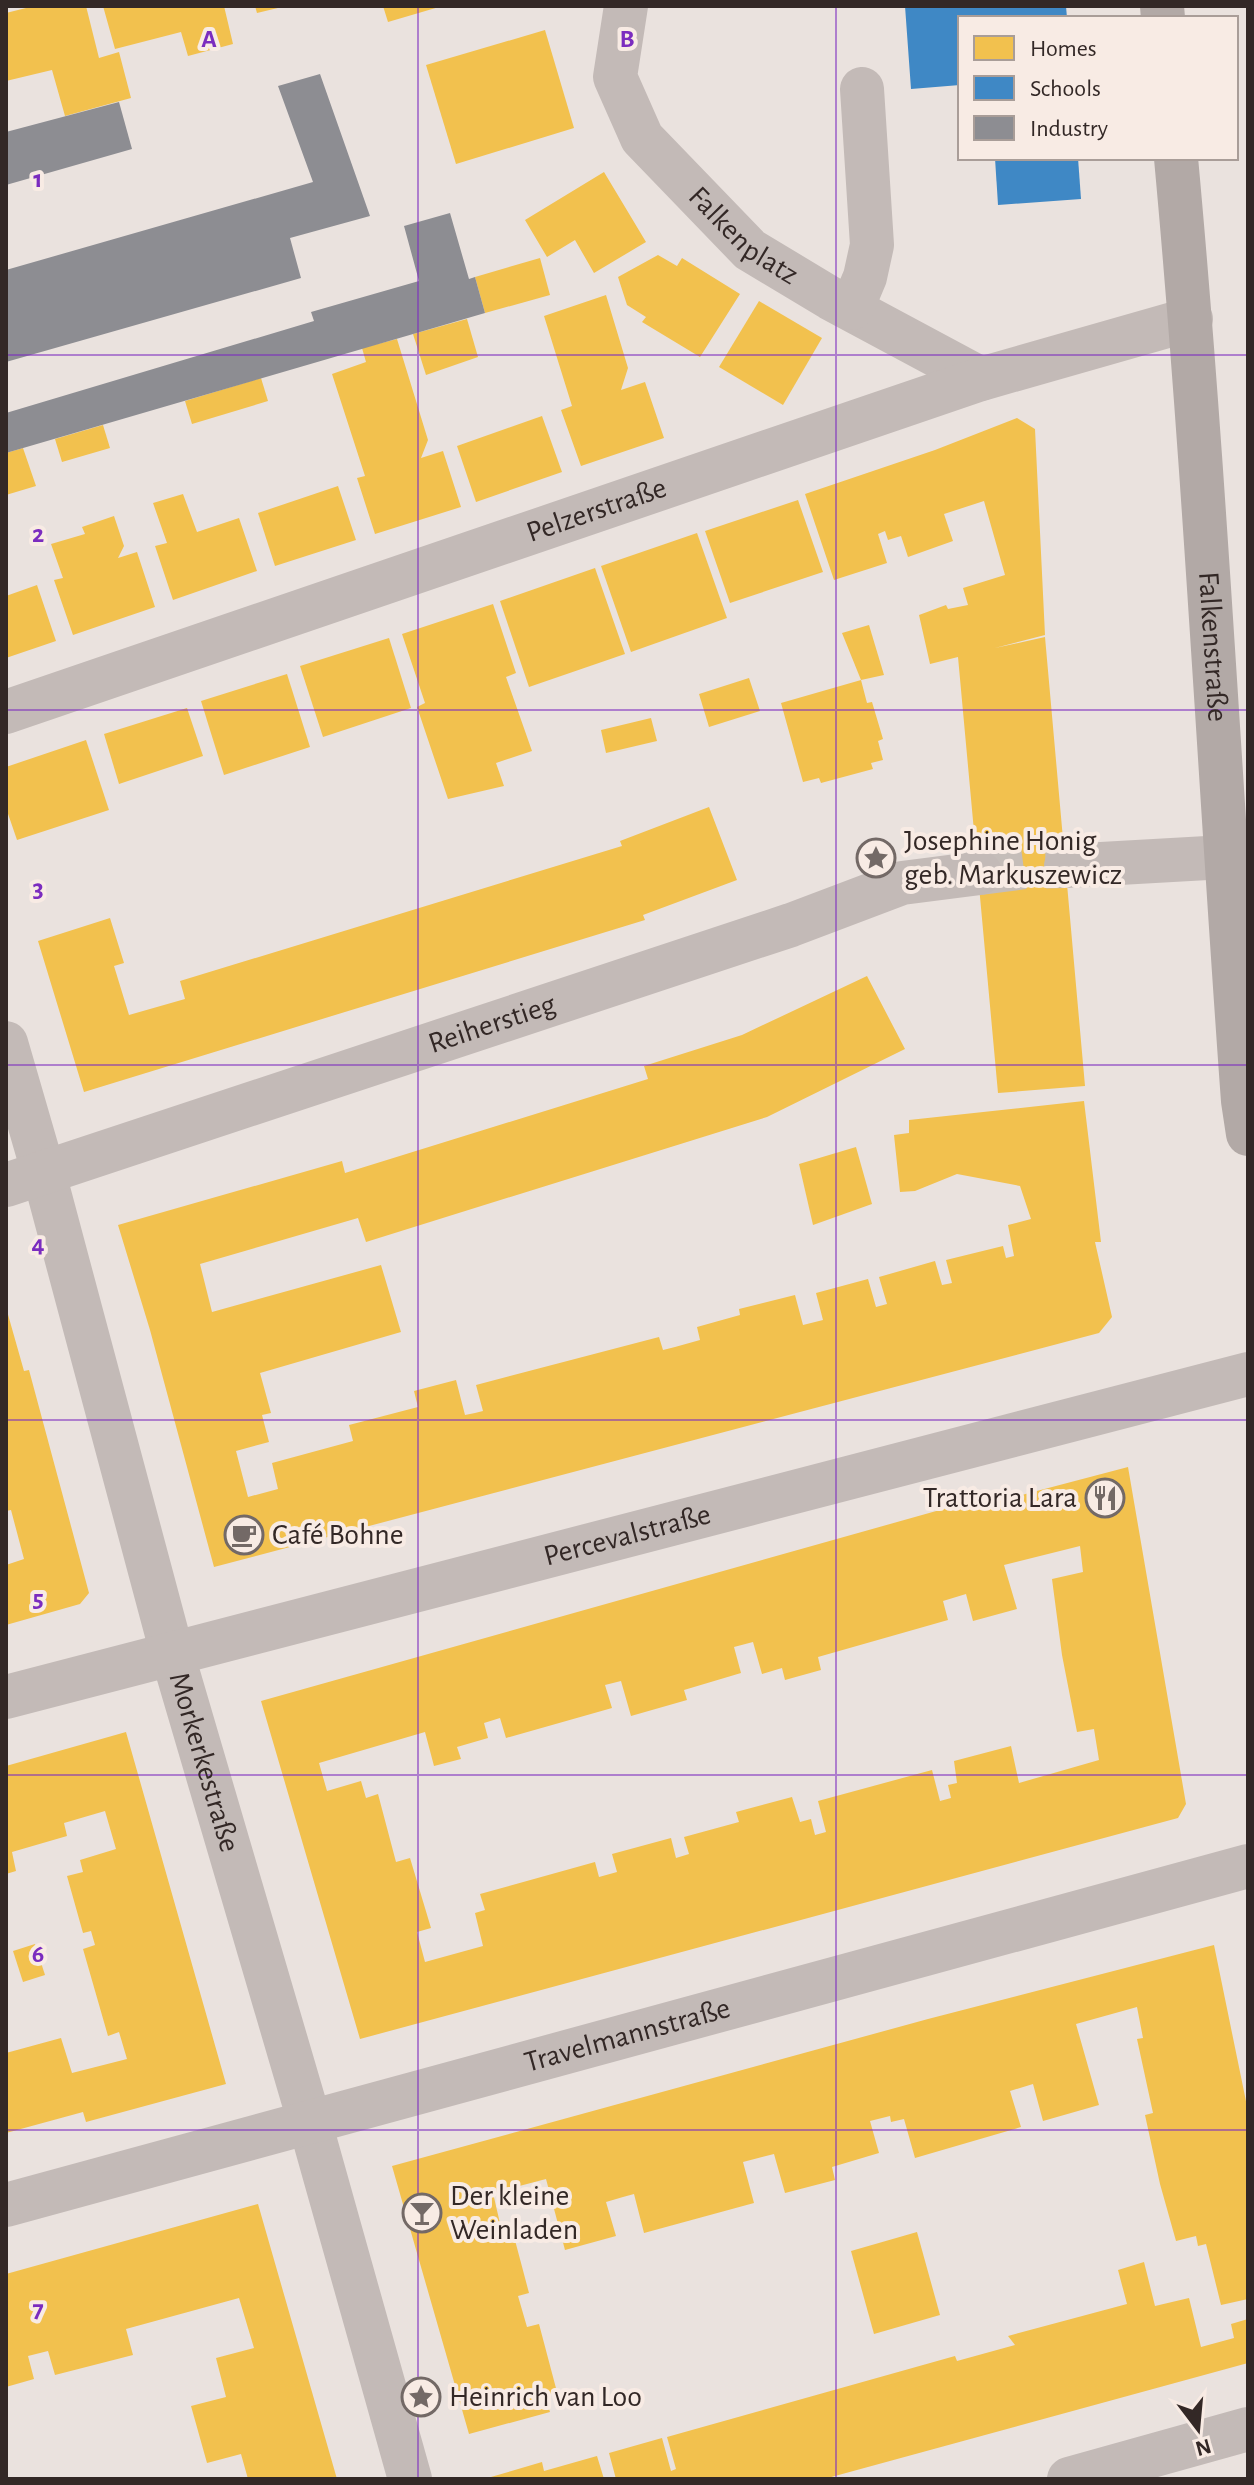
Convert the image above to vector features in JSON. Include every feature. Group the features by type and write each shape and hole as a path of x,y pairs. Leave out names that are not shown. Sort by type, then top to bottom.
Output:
{"main road":[{"name":"Falkenstraße","path":"1176,160 1191,319 1225,857 1248,1134"}],"street":[{"name":"Falkenplatz","path":"626,6 615,77 642,138 750,250 981,379"},
{"path":"852,308 865,277 872,245 862,89"},
{"name":"Pelzerstraße","path":"6,712 981,379 1191,319"},
{"path":"1066,866 1225,857"},
{"name":"Reiherstieg","path":"25,1180 791,925 902,883 980,873"},
{"name":"Morkerkestraße","path":"6,1043 25,1180 172,1653 310,2123 410,2479"},
{"name":"Percevalstraße","path":"6,1697 1248,1374"},
{"name":"Travelmannstraße","path":"6,2205 1248,1866"},
{"path":"1069,2479 1248,2429"}],"building: Homes":[{"path":"34,6 86,6 99,58 119,52 131,98 65,116 52,70 6,81 6,13"},
{"path":"103,6 224,6 233,44 188,56 181,32 115,49"},
{"path":"255,6 282,6 282,7 257,13"},
{"path":"383,6 439,6 439,7 388,22"},
{"path":"545,30 574,128 456,164 426,65"},
{"path":"604,172 646,242 594,273 575,240 547,257 525,220"},
{"path":"658,255 677,266 682,258 740,294 700,357 642,322 646,317 627,305 618,277"},
{"path":"540,258 550,295 485,313 475,277"},
{"path":"606,295 628,368 621,390 645,382 664,438 581,466 561,410 572,406 544,316"},
{"path":"759,301 822,338 783,405 719,367"},
{"path":"467,319 478,357 426,375 413,334"},
{"path":"397,339 428,440 421,458 443,451 461,507 375,534 357,478 365,476 332,374 366,362 362,348"},
{"path":"261,378 268,401 192,424 185,401"},
{"path":"542,416 562,472 476,502 457,446"},
{"path":"1017,418 1035,429 1045,635 995,648 1045,637 1085,1086 998,1093 958,657 930,664 919,615 946,605 948,609 968,605 963,588 1005,575 984,501 944,514 953,541 908,557 901,536 888,540 885,531 878,534 887,563 834,580 805,494 935,450"},
{"path":"103,425 110,448 62,462 55,439"},
{"path":"23,448 36,486 6,495 6,453"},
{"path":"338,486 356,540 275,566 258,513"},
{"path":"183,494 197,532 239,518 257,571 173,600 155,546 167,543 153,503"},
{"path":"798,500 823,572 730,603 705,531"},
{"path":"114,516 124,546 118,558 137,552 155,607 73,635 54,580 63,578 51,544 85,534 82,527"},
{"path":"697,533 727,618 631,652 601,566"},
{"path":"595,568 625,654 529,687 500,601"},
{"path":"37,585 56,641 6,658 6,596"},
{"path":"493,604 516,673 506,677 532,751 496,763 504,786 448,799 417,707 425,703 402,634"},
{"path":"869,625 884,675 861,680 842,633"},
{"path":"389,638 411,708 323,737 300,666"},
{"path":"287,674 310,747 224,775 201,701"},
{"path":"749,678 760,711 709,727 699,694"},
{"path":"861,680 867,703 872,702 883,739 878,741 883,760 871,763 873,769 821,783 819,778 803,782 781,703"},
{"path":"187,708 203,756 119,784 104,734"},
{"path":"651,718 657,741 606,753 601,730"},
{"path":"86,740 109,810 17,840 6,808 6,767"},
{"path":"709,807 737,880 643,915 645,920 84,1092 38,941 110,918 124,963 114,966 129,1015 185,999 180,981 622,846 620,841"},
{"path":"867,976 905,1049 767,1117 366,1242 358,1218 200,1264 212,1312 381,1265 401,1332 260,1373 271,1413 262,1415 269,1442 236,1451 248,1497 278,1489 272,1463 353,1441 349,1425 418,1407 414,1391 456,1380 465,1415 475,1413 483,1411 476,1385 659,1337 663,1350 700,1340 697,1327 740,1315 739,1309 795,1295 803,1325 823,1320 816,1293 868,1279 876,1307 887,1304 879,1277 935,1261 942,1285 952,1283 946,1260 1003,1246 1006,1258 1014,1256 1008,1225 1031,1219 1020,1186 957,1174 915,1191 900,1192 894,1135 909,1133 909,1120 1084,1101 1101,1242 1095,1242 1112,1317 1099,1333 214,1567 150,1330 118,1225 342,1161 345,1173 648,1079 644,1066 742,1035"},
{"path":"856,1147 872,1204 813,1225 799,1164"},
{"path":"7,1311 24,1371 29,1370 89,1593 80,1604 6,1625 6,1565 24,1559 11,1510 6,1511"},
{"path":"1128,1467 1186,1804 1178,1818 360,2039 261,1701 986,1497 988,1504","holes":["1080,1546 1083,1572 1052,1579 1077,1732 1094,1729 1099,1760 1019,1783 1011,1746 954,1761 957,1783 948,1785 951,1798 940,1801 932,1770 818,1801 826,1832 815,1835 811,1819 800,1822 792,1797 736,1812 739,1822 684,1837 689,1854 676,1858 671,1838 612,1854 617,1872 599,1877 595,1862 480,1894 485,1910 475,1913 483,1946 425,1962 417,1932 431,1928 410,1858 396,1862 378,1794 366,1798 361,1781 327,1791 319,1763 425,1732 434,1766 461,1759 457,1747 488,1738 484,1723 500,1718 506,1738 612,1708 605,1685 621,1681 631,1716 687,1700 684,1690 741,1673 734,1647 753,1642 762,1674 782,1668 785,1680 821,1670 818,1657 948,1620 943,1601 966,1594 973,1621 1017,1609 1004,1565"]},
{"path":"126,1732 226,2084 86,2122 83,2112 6,2133 6,2053 61,2038 72,2073 127,2059 119,2032 108,2036 83,1949 95,1945 91,1931 83,1933 67,1876 83,1872 80,1860 116,1849 105,1811 64,1823 67,1836 12,1852 16,1871 6,1874 6,1766"},
{"path":"35,1944 45,1975 23,1982 13,1951"},
{"path":"1214,1945 1248,2111 1248,2299 1221,2305 1206,2244 1198,2246 1196,2236 1176,2241 1145,2115 1153,2113 1137,2039 1143,2038 1137,2007 1076,2024 1099,2105 1043,2121 1033,2084 1010,2091 1021,2127 915,2158 904,2119 891,2122 890,2116 870,2121 879,2153 832,2167 835,2180 785,2193 774,2154 743,2162 754,2203 644,2233 634,2194 606,2202 616,2236 565,2250 546,2179 493,2193 502,2232 512,2229 529,2293 518,2296 527,2327 539,2324 557,2392 545,2396 550,2412 469,2434 392,2166 928,2019"},
{"path":"258,2204 337,2479 248,2479 241,2454 207,2463 191,2406 226,2397 216,2358 254,2348 239,2298 126,2329 133,2355 55,2375 48,2351 28,2356 34,2379 6,2387 6,2274"},
{"path":"917,2232 940,2315 874,2334 851,2251"},
{"path":"1144,2262 1155,2306 1189,2298 1201,2347 1234,2338 1231,2324 1248,2319 1248,2363 824,2479 616,2479 609,2453 662,2438 671,2471 676,2469 667,2437 955,2356 957,2361 1015,2345 1008,2336 1127,2304 1118,2270"},
{"path":"597,2456 604,2479 484,2479 542,2462 544,2471"}],"building: Schools":[{"path":"905,6 1066,6 1067,16 958,16 958,85 911,89"},
{"path":"995,160 1078,160 1081,199 998,205"}],"building: Industry":[{"path":"320,74 370,216 290,238 301,278 6,362 6,270 313,182 278,86"},
{"path":"119,102 132,149 6,185 6,132"},
{"path":"450,213 469,279 475,277 485,313 6,453 6,413 314,321 311,312 419,281 404,226"}],"tunnel":[{"path":"980,873 1066,866"}],"place":[{"name":"Josephine Honig geb. Markuszewicz","path":"876,858"},
{"name":"Trattoria Lara","path":"1105,1498"},
{"name":"Café Bohne","path":"244,1535"},
{"name":"Der kleine Weinladen","path":"422,2213"},
{"name":"Heinrich van Loo","path":"421,2397"}]}
